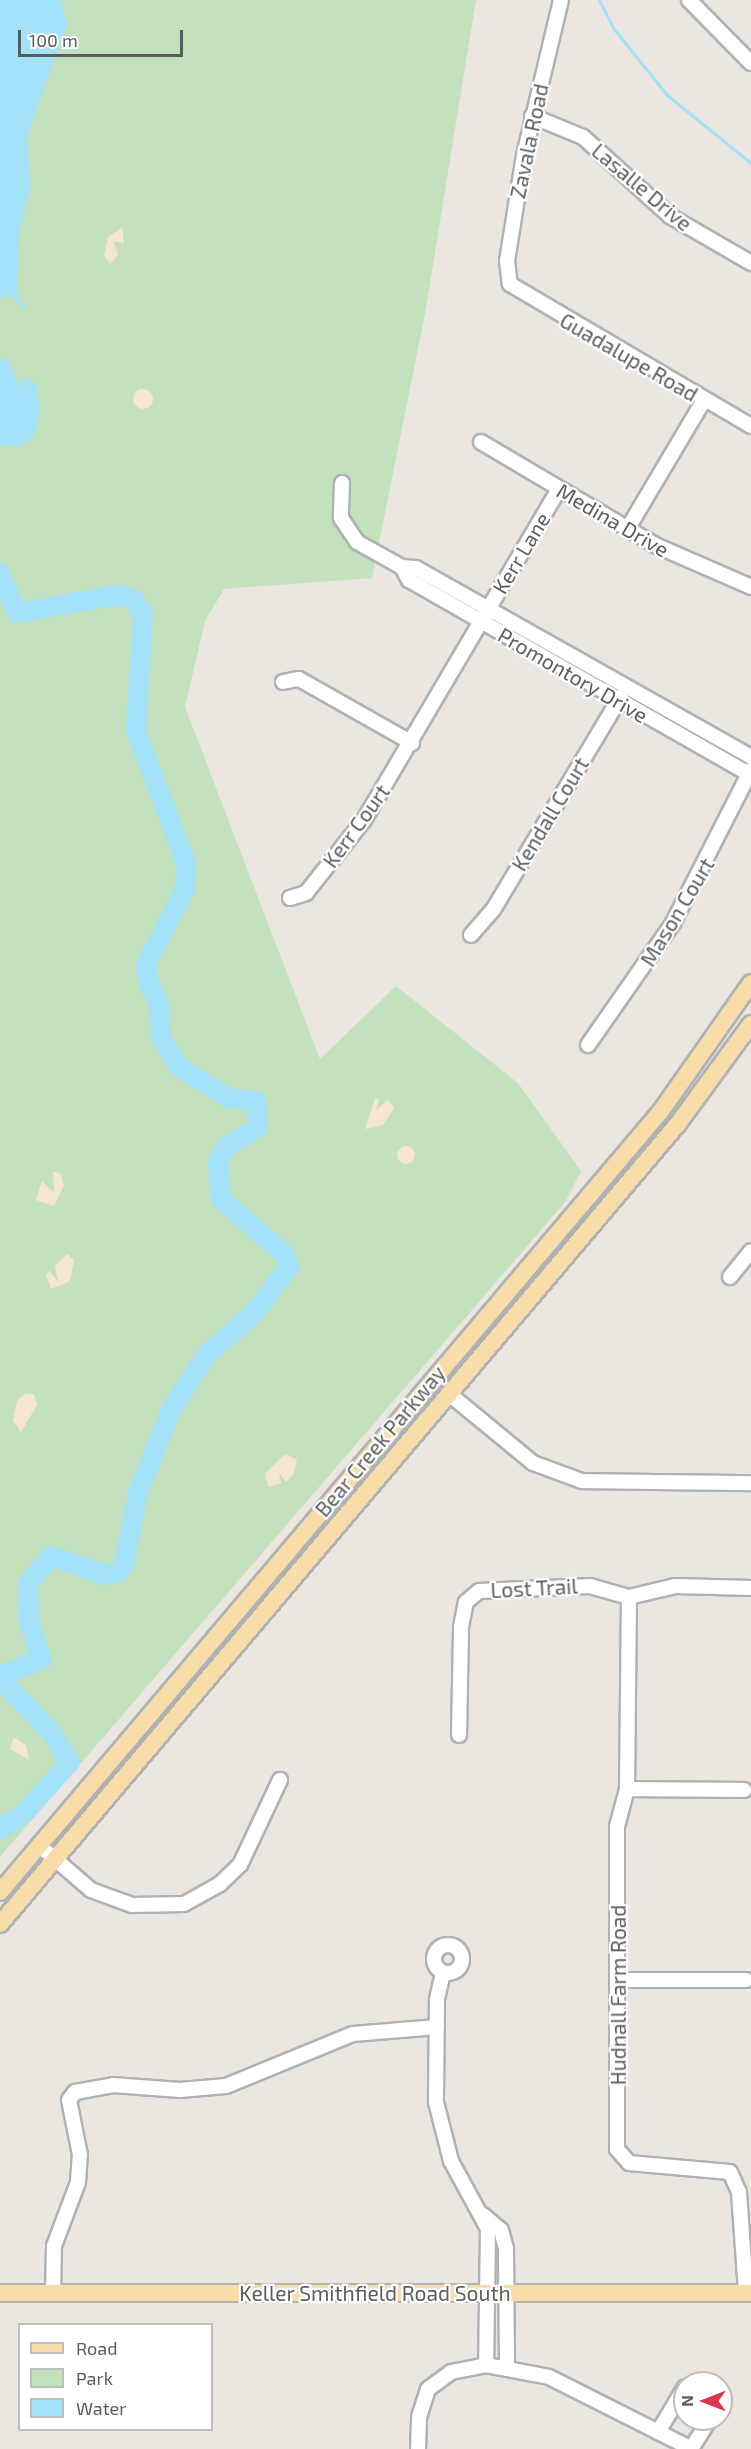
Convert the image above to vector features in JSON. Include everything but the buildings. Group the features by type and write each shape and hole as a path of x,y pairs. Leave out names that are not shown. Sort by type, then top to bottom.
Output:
{"main road":[{"name":"Bear Creek Parkway","path":"0,1892 661,1111 751,983"},
{"name":"Bear Creek Parkway","path":"0,1924 677,1125 751,1024"},
{"name":"Keller Smithfield Road South","path":"0,2292 748,2293"}],"street":[{"name":"Zavala Road","path":"510,284 507,261 531,116 561,0"},
{"path":"689,0 751,63"},
{"name":"Lasalle Drive","path":"531,116 583,137 670,216 751,263"},
{"name":"Guadalupe Road","path":"510,284 751,426"},
{"path":"628,528 704,400"},
{"name":"Medina Drive","path":"481,442 688,562 751,587"},
{"name":"Promontory Drive","path":"342,483 339,507 344,530 402,567 416,568 625,689 751,757"},
{"name":"Kerr Lane","path":"412,743 559,489"},
{"name":"Promontory Drive","path":"402,567 409,580 618,702 750,773"},
{"path":"283,682 299,679 412,743"},
{"name":"Kendall Court","path":"471,935 493,910 625,689"},
{"name":"Kerr Court","path":"290,898 306,893 364,819 412,743"},
{"name":"Mason Court","path":"588,1045 673,923 750,773"},
{"path":"730,1277 751,1251"},
{"path":"448,1393 533,1463 582,1481 751,1483"},
{"name":"Lost Trail","path":"459,1734 461,1627 466,1602 479,1591 590,1586 629,1597"},
{"path":"629,1597 675,1587 751,1588"},
{"name":"Hudnall Farm Road","path":"629,1597 627,1790 617,1827 620,2158 629,2163 730,2172 739,2192 748,2293"},
{"path":"40,1846 91,1890 132,1905 184,1904 220,1884 240,1865 280,1780"},
{"path":"627,1790 744,1790"},
{"path":"443,1973 437,2026 440,2126 451,2161 483,2215 488,2229 486,2365"},
{"path":"618,1980 746,1980"},
{"path":"53,2293 54,2246 78,2182 80,2155 69,2100 75,2092 113,2085 180,2090 226,2086 353,2034 437,2026"},
{"path":"483,2215 501,2230 508,2293 507,2365"},
{"path":"418,2449 419,2417 428,2389 451,2372 486,2365 507,2365 549,2377 691,2449 702,2431"},
{"path":"658,2432 673,2407"}],"green space":[{"path":"0,0 476,0 425,314 372,578 224,589 205,621 185,707 320,1059 396,986 518,1083 581,1171 566,1201 0,1857"}],"sand":[{"path":"122,228 124,243 113,241 118,254 110,264 104,255 108,237"},
{"path":"143,389 150,392 153,399 150,406 143,409 136,406 133,399 136,392"},
{"path":"375,1098 379,1100 376,1110 388,1100 394,1108 383,1125 365,1129"},
{"path":"406,1146 412,1149 415,1155 412,1161 406,1164 400,1161 397,1155 400,1149"},
{"path":"53,1172 60,1173 64,1185 54,1206 36,1200 42,1181 54,1193"},
{"path":"67,1254 74,1260 70,1281 51,1289 46,1274 50,1271 58,1282 55,1266"},
{"path":"25,1394 34,1394 37,1405 21,1432 13,1421 17,1401"},
{"path":"285,1454 297,1460 293,1475 286,1482 279,1473 281,1483 269,1487 265,1474"},
{"path":"14,1737 26,1745 29,1760 10,1749"}],"water":[{"path":"0,0 61,0 67,24 27,136 31,186 19,233 17,298 26,305 22,308 8,294 0,300"},
{"path":"0,358 8,360 20,387 25,377 37,384 40,413 34,437 19,446 0,445"}],"waterway":[{"path":"599,0 614,29 667,95 751,163"},
{"path":"0,573 17,613 117,595 133,599 143,613 136,730 186,864 185,889 146,965 149,984 158,1001 161,1038 179,1067 228,1098 256,1101 258,1127 225,1148 218,1161 221,1199 286,1256 289,1267 253,1314 208,1353 172,1408 138,1493 124,1565 117,1573 105,1575 51,1556 28,1583 29,1622 42,1659 7,1673 7,1686 51,1732 70,1762 26,1811 0,1830"}]}
